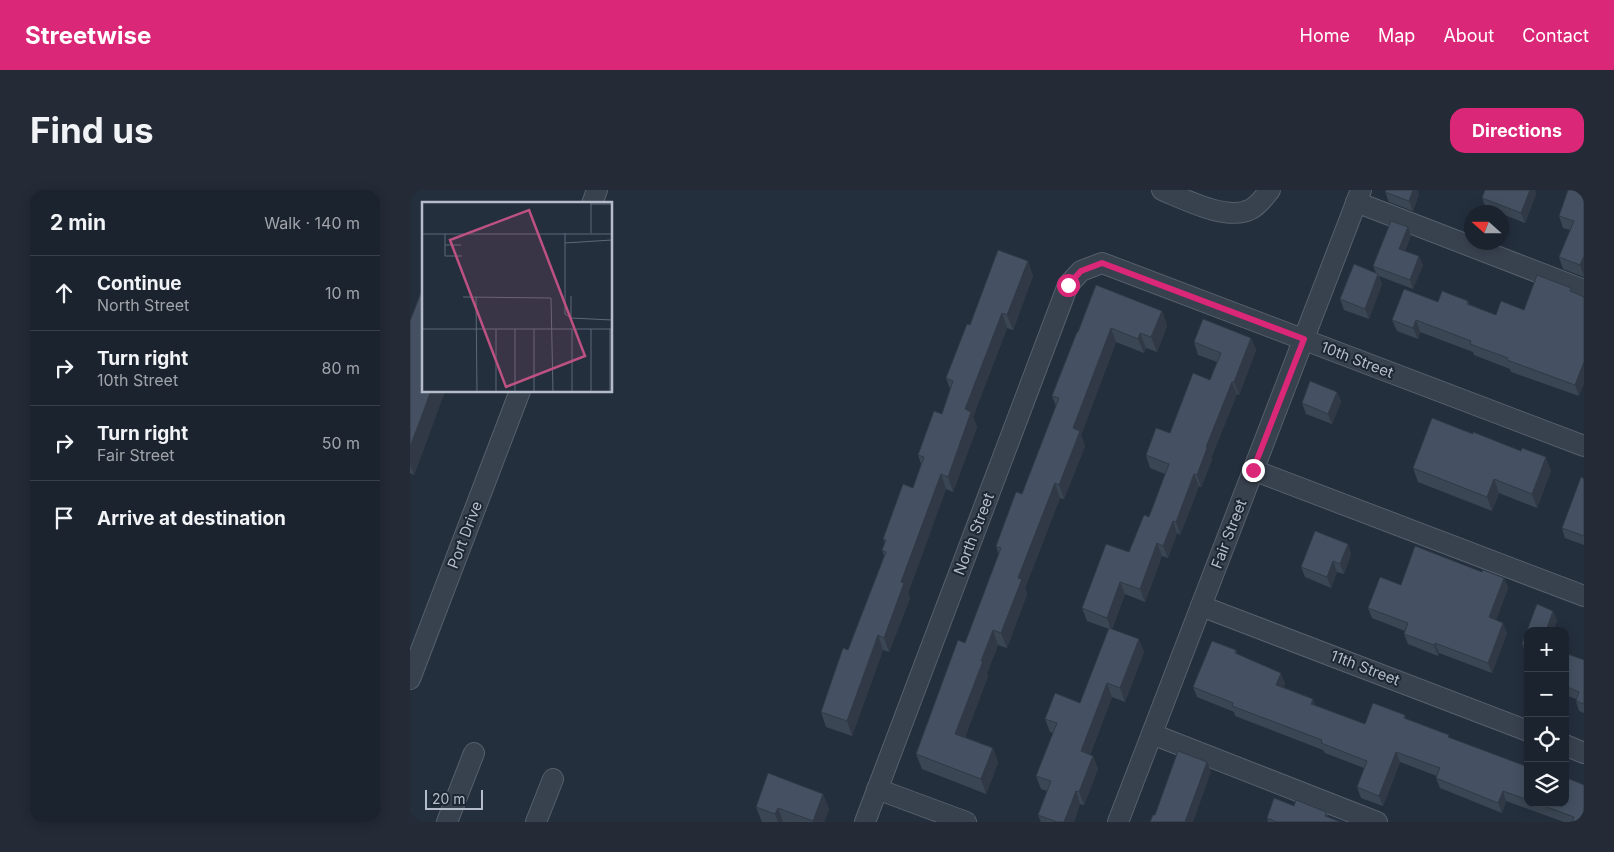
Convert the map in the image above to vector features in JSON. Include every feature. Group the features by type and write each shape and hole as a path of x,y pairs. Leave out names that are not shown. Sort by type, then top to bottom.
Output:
{"street":[{"path":"593,202 597,190"},
{"path":"1162,190 1215,211 1238,213 1250,210 1270,190"},
{"path":"1358,196 1584,290"},
{"name":"Fair Street","path":"1118,822 1358,196"},
{"name":"10th Street","path":"1102,263 1584,446"},
{"name":"North Street","path":"865,822 1068,285 1081,271 1102,263"},
{"name":"Port Drive","path":"410,679 520,392"},
{"path":"1253,470 1584,596"},
{"name":"11th Street","path":"1201,606 1524,729"},
{"path":"1152,734 1377,822"},
{"path":"1569,746 1584,752"},
{"path":"447,822 474,753"},
{"path":"536,822 553,779"},
{"path":"877,789 966,822"}],"building":[{"path":"1386,190 1413,190 1409,201 1385,192"},
{"path":"1485,190 1530,190 1521,213 1509,208 1509,205 1500,205 1482,198"},
{"path":"1568,190 1584,190 1584,256 1580,265 1559,257 1574,221 1559,216"},
{"path":"1391,221 1408,227 1399,249 1419,256 1410,280 1373,266"},
{"path":"998,250 1028,261 1007,315 1002,313 965,409 971,412 948,477 941,474 901,582 904,583 884,638 878,635 847,721 821,712 843,648 848,650 886,552 882,550 886,540 883,539 903,484 913,488 924,457 918,455 934,411 942,414 953,381 946,378 967,324 970,325"},
{"path":"1354,264 1378,274 1365,309 1340,299"},
{"path":"1537,275 1571,288 1570,291 1584,297 1584,362 1575,385 1507,360 1508,358 1470,344 1471,341 1416,320 1413,328 1392,320 1404,289 1438,302 1442,291 1468,301 1467,304 1496,315 1501,301 1524,310"},
{"path":"1096,285 1162,311 1151,337 1140,333 1138,339 1111,328 1073,428 1080,431 1059,485 1055,483 1018,578 1022,579 1001,633 993,630 981,661 983,661 955,734 993,748 981,779 916,754 958,640 965,643 1001,548 996,546 1016,492 1022,494 1059,398 1052,396"},
{"path":"422,290 422,392 431,392 410,447 410,321"},
{"path":"1203,319 1251,338 1206,447 1197,475 1194,474 1176,522 1173,521 1163,546 1157,543 1140,589 1120,582 1107,618 1082,608 1106,544 1129,552 1144,515 1149,517 1169,464 1146,455 1156,428 1170,433 1193,373 1210,380 1221,353 1194,342"},
{"path":"1310,381 1337,392 1328,414 1302,403"},
{"path":"1432,418 1521,451 1522,448 1546,457 1532,494 1494,479 1487,497 1413,468"},
{"path":"1581,477 1584,479 1584,536 1562,528"},
{"path":"1315,531 1348,544 1340,564 1333,561 1327,577 1301,567"},
{"path":"1415,546 1482,572 1483,570 1504,578 1489,617 1503,623 1488,663 1435,643 1434,645 1404,634 1408,623 1368,608 1380,577 1401,585"},
{"path":"1537,604 1553,611 1547,627 1528,627"},
{"path":"1109,628 1139,639 1120,688 1107,683 1081,751 1093,756 1079,792 1076,791 1064,822 1057,822 1038,815 1051,781 1036,776 1057,723 1045,719 1055,693 1080,703"},
{"path":"1212,641 1236,650 1235,653 1281,673 1276,685 1313,699 1311,704 1365,724 1373,703 1405,715 1404,718 1449,735 1448,737 1524,766 1524,799 1503,791 1498,803 1436,778 1440,768 1396,752 1379,796 1357,787 1367,761 1321,743 1322,740 1232,706 1233,703 1193,687"},
{"path":"1569,654 1584,660 1584,704 1576,701 1579,692 1569,688"},
{"path":"1178,751 1207,762 1185,822 1150,822 1153,815 1155,815"},
{"path":"768,773 823,794 813,821 778,808 775,814 756,807"},
{"path":"1569,779 1584,785 1584,822 1572,822 1574,817 1547,807 1569,807"},
{"path":"1274,798 1294,806 1296,800 1326,812 1325,816 1341,822 1277,822 1267,818"}],"route":[{"path":"1068,285 1081,271 1102,263 1304,339 1253,470"}]}
